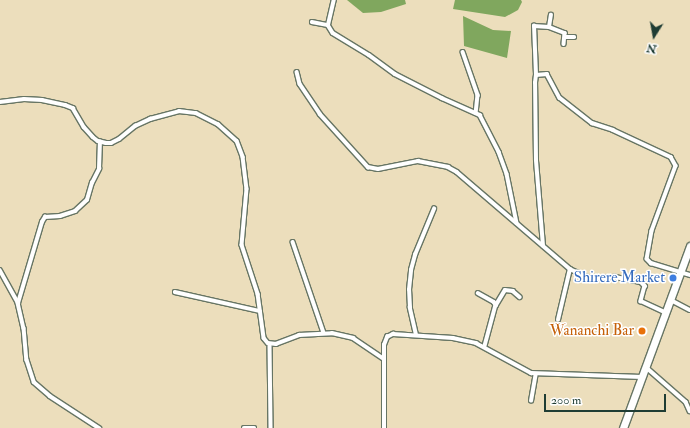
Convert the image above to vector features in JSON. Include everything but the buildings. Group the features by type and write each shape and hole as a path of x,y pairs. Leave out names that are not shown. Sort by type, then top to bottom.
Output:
{"highway":[{"path":"624,428 680,271 689,251"}],"street":[{"path":"334,0 328,25 333,33 369,55 395,74 480,115 499,152 511,188 518,223"},
{"path":"549,27 551,15"},
{"path":"312,22 328,25"},
{"path":"543,246 536,160 536,75 534,26 549,27 566,33 564,44"},
{"path":"565,37 574,37"},
{"path":"463,52 478,95 476,113"},
{"path":"296,72 300,84 320,114 368,167 378,169 418,161 448,167 457,172 570,269 591,279 614,277 641,282 645,286 640,299 642,302 665,312"},
{"path":"536,75 547,74 560,98 592,123 619,132 671,157 676,166 652,231 646,255 649,262 690,275"},
{"path":"0,102 24,99 42,100 73,108 84,127 100,142 111,143 120,139 135,126 150,119 184,110 211,120 233,136 241,149 246,174 247,189 242,245 258,294 264,338 270,344 271,428"},
{"path":"18,303 42,222 45,217 60,216 75,211 87,200 92,183 99,169 100,142"},
{"path":"416,335 410,308 409,290 412,270 420,242 434,209"},
{"path":"293,242 324,332"},
{"path":"558,320 570,269"},
{"path":"0,270 18,303 24,328 27,360 34,382 50,396 99,428"},
{"path":"485,346 496,305 505,290 513,291 520,297"},
{"path":"175,292 260,311"},
{"path":"478,293 494,302 496,305"},
{"path":"670,300 690,310"},
{"path":"270,344 276,344 299,336 324,332 353,338 384,359"},
{"path":"384,428 384,359 387,337 393,334 453,338 485,346 523,370 536,374 642,377"},
{"path":"646,367 689,404 690,411"},
{"path":"530,401 536,374"},
{"path":"244,428 254,428"}],"green space":[{"path":"347,0 405,0 406,4 381,12 363,13"},
{"path":"455,0 521,0 522,2 518,10 505,17 453,9"},
{"path":"463,16 493,30 511,31 507,58 464,46"}],"place":[{"name":"Shirere Market","path":"673,278"},
{"name":"Wananchi Bar","path":"642,331"}]}
